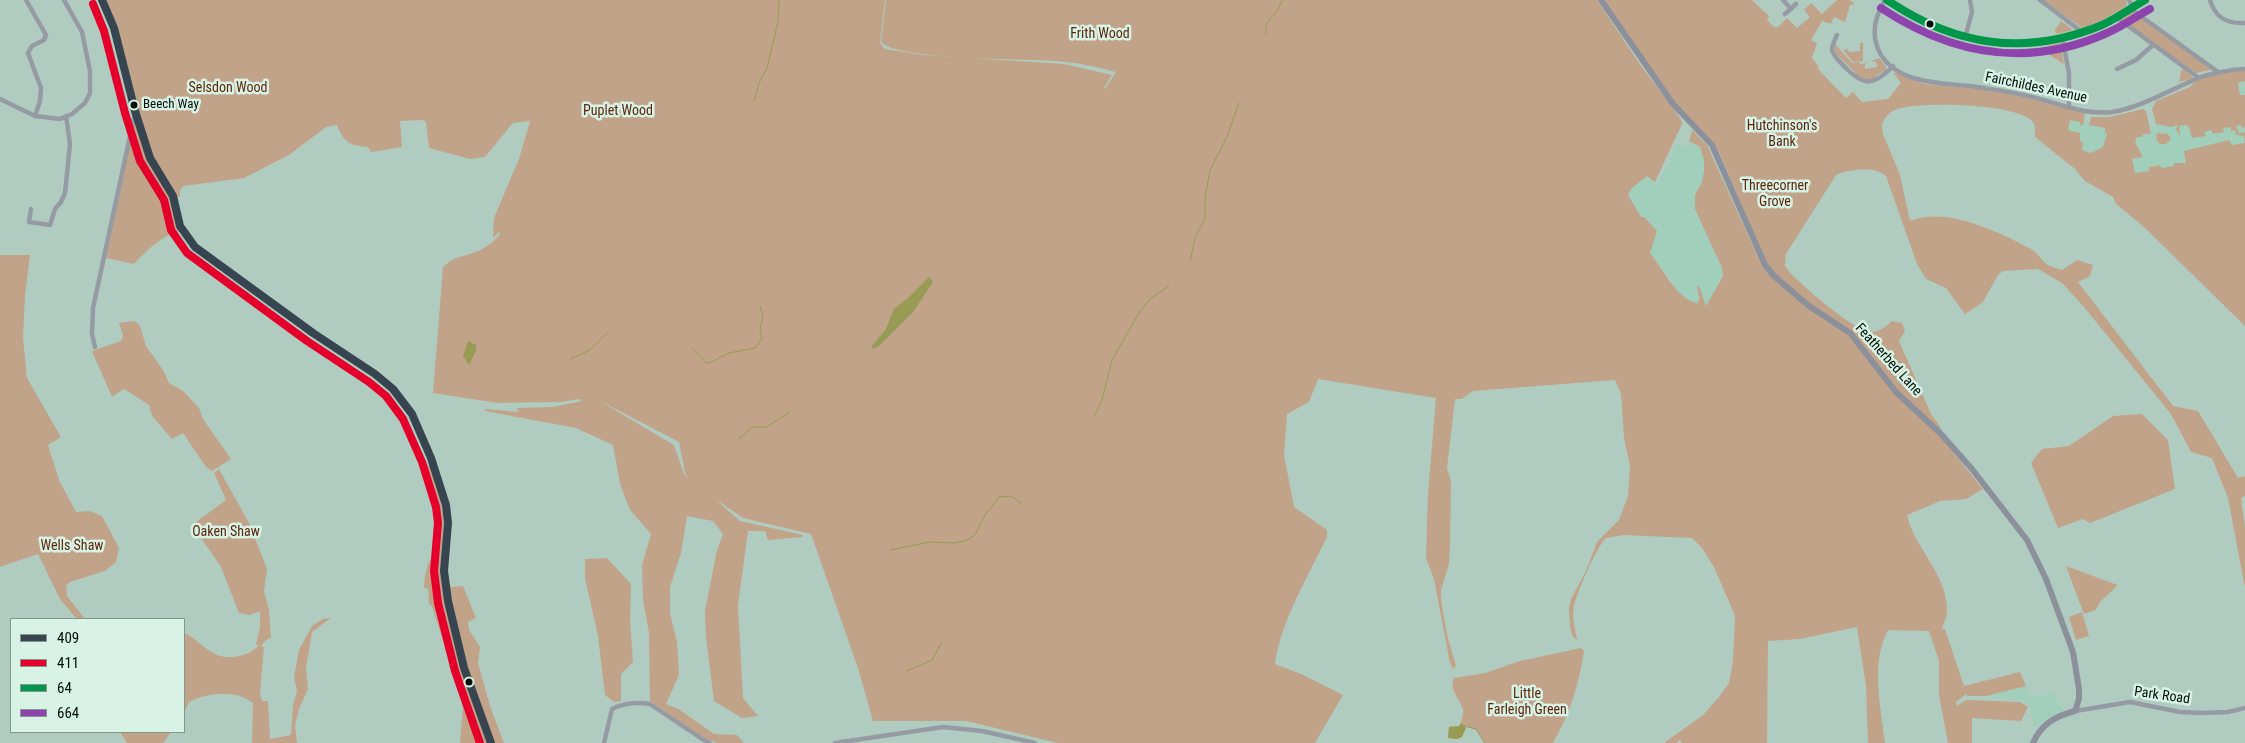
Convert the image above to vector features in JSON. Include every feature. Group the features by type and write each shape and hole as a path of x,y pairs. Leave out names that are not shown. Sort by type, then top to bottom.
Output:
{"street":[{"path":"26,0 46,35 44,40 32,46 28,53 42,88 35,116"},
{"path":"0,99 35,116 60,119 86,104 90,93 90,71 82,32 64,0"},
{"path":"102,0 114,28 135,111 150,158 173,196 180,226 195,248 313,333 375,374 399,396 416,421 446,505 448,523 444,571 457,642 470,686 491,743"},
{"name":"Featherbed Lane","path":"1601,0 1673,104 1686,120 1710,142 1765,265 1774,276 1809,306 1850,333 1896,392 1941,434 1972,469 2027,540 2046,579 2073,652 2079,699 2075,711"},
{"path":"1783,0 1790,9"},
{"path":"1886,0 1926,24 1965,38 1989,43 2020,44 2082,32 2116,18 2145,0"},
{"name":"Fairchildes Avenue","path":"1886,0 1877,16 1875,36 1880,53 1892,66 1907,76 1924,82 2001,90 2091,112 2117,111 2199,78 2218,72 2245,69"},
{"path":"1965,38 1972,12 1970,0"},
{"path":"2040,0 2082,32"},
{"path":"2129,0 2132,8 2218,72"},
{"path":"2210,0 2216,12 2223,20 2232,23 2245,23"},
{"path":"1785,14 1796,4"},
{"path":"2116,18 2199,78"},
{"path":"1837,35 1832,47 1833,54 1860,80 1867,82 1876,80 1892,66"},
{"path":"2062,37 2071,91 2069,106"},
{"path":"2117,68 2136,60 2153,45"},
{"path":"95,347 92,334 93,308 135,111"},
{"path":"30,209 29,222 50,225 55,209 65,193 70,144 66,116"},
{"path":"2079,699 2089,708"},
{"path":"604,743 612,709 622,705 641,702 650,704 710,743"},
{"name":"Park Road","path":"2075,711 2130,702 2180,712 2228,712 2245,708"},
{"path":"2032,743 2038,732 2047,722 2075,711"},
{"path":"835,743 943,727 982,731 1035,743"}],"shaded area":[{"path":"2245,79 2245,311 2087,167 2068,130 2070,120 2111,130 2143,133 2209,84"},
{"path":"1689,141 1700,147 1703,152 1704,171 1702,182 1695,195 1695,209 1722,268 1723,276 1706,307 1697,291 1698,303 1689,302 1678,293 1669,277 1650,253 1642,218 1628,195 1632,188 1647,176 1658,184 1677,144 1686,147"},
{"path":"929,277 933,282 913,312 879,346 873,349 872,346 886,329 894,309"},
{"path":"468,341 476,345 476,351 469,365 463,356"},
{"path":"2026,686 2029,695 2035,694 2036,697 2052,692 2065,712 2035,726 2029,704 1986,696"},
{"path":"1461,723 1466,728 1462,737 1457,739 1448,738 1449,727 1459,726"}],"green space":[{"path":"106,0 885,0 880,43 885,49 952,57 911,52 892,48 881,42 886,0 1597,0 1639,63 1681,119 1682,124 1655,182 1647,176 1632,188 1628,195 1641,217 1644,217 1657,231 1650,253 1677,291 1684,297 1698,303 1697,287 1699,286 1706,306 1723,276 1722,268 1695,209 1695,195 1702,182 1704,160 1700,147 1689,141 1692,130 1707,145 1762,266 1746,215 1713,142 1678,107 1604,0 1752,0 1769,16 1767,20 1774,27 1778,27 1787,18 1797,28 1810,17 1804,10 1811,3 1822,14 1837,0 1849,0 1854,3 1850,5 1845,22 1834,17 1831,24 1822,21 1811,40 1817,43 1812,58 1819,67 1817,68 1846,98 1853,92 1862,102 1888,99 1901,83 1893,72 1924,84 1979,89 2023,97 2085,113 2083,125 2080,125 2080,122 2070,120 2068,130 2080,133 2080,141 2083,143 2082,150 2091,153 2103,147 2107,134 2110,134 2105,133 2105,128 2089,125 2091,117 2110,117 2143,109 2146,111 2151,134 2143,134 2142,137 2137,137 2135,142 2143,157 2132,159 2135,173 2149,171 2149,167 2159,165 2162,168 2174,166 2174,163 2186,163 2184,151 2229,140 2232,145 2245,143 2245,326 2143,226 2116,204 2113,197 2085,181 2074,168 2035,137 2033,122 2024,116 1988,107 1923,105 1893,111 1882,124 1883,134 1900,175 1910,221 1924,217 1956,219 1972,223 2018,242 2033,251 2048,265 2057,269 2062,270 2077,260 2093,265 2090,276 2078,282 2173,406 2198,411 2238,478 2245,476 2245,496 2241,498 2245,527 2245,588 2228,498 2212,458 2191,452 2171,414 2084,307 2062,283 2038,269 2003,271 1998,275 1983,302 1965,314 1946,288 1926,279 1917,264 1886,176 1876,171 1855,170 1836,175 1786,254 1785,266 1790,273 1825,304 1863,330 1877,331 1892,321 1902,323 1905,331 1899,341 1931,414 1939,425 1948,446 1983,489 1966,499 1940,501 1907,515 1917,540 1937,574 1946,598 1947,612 1942,629 1945,629 1964,686 2020,672 2026,686 1986,696 1967,696 1966,694 1956,702 1957,706 1966,700 2020,702 2028,707 2021,721 1972,718 1972,743 1948,743 1939,695 1939,661 1929,631 1888,630 1879,657 1878,671 1879,700 1885,743 1868,743 1866,686 1857,627 1800,639 1768,641 1767,743 1682,743 1680,740 1676,743 1664,743 1703,715 1729,683 1733,661 1735,616 1714,567 1702,548 1692,538 1623,535 1606,538 1592,560 1573,611 1577,641 1572,635 1569,608 1571,599 1586,571 1597,542 1619,520 1628,496 1630,466 1624,438 1621,394 1615,380 1473,391 1462,399 1455,399 1447,468 1451,481 1449,564 1441,590 1447,635 1456,666 1453,669 1450,663 1434,579 1426,558 1428,494 1436,398 1318,379 1309,402 1287,414 1284,455 1294,507 1327,530 1327,537 1289,616 1278,648 1275,664 1301,674 1343,695 1315,743 1058,743 966,721 873,721 858,668 811,534 743,518 715,499 740,521 803,535 802,537 768,540 765,531 748,531 738,606 743,698 758,716 742,718 714,701 706,637 705,611 717,550 723,534 713,521 687,516 681,553 670,587 670,613 677,642 679,675 666,704 680,710 714,734 737,735 744,743 717,743 700,736 650,701 649,633 643,600 642,565 651,534 630,510 620,484 613,445 576,428 485,411 485,409 518,412 517,408 552,407 582,401 580,399 561,402 498,403 433,393 443,267 454,259 482,249 500,234 499,232 493,238 494,218 519,159 530,121 513,123 485,157 470,159 429,148 426,122 423,120 400,121 402,147 371,152 368,147 348,142 342,136 337,125 326,127 289,155 244,178 184,186 180,190 180,197 176,197 153,157 137,110 117,25","holes":["984,59 1062,62 1116,72 1105,89 1112,75 1064,64","598,400 679,442 685,473 688,478 684,474 674,445"]},
{"path":"2043,0 2126,0 2127,6 2103,20 2082,28"},
{"path":"2133,12 2213,69 2196,73 2121,20"},
{"path":"2061,21 2073,30 2056,34 2055,30"},
{"path":"1860,43 1863,43 1863,61 1853,62 1843,50 1848,49 1849,52 1860,51"},
{"path":"2060,43 2064,64 2048,54 2047,46"},
{"path":"1835,44 1852,63 1860,62 1860,65 1869,61 1865,64 1865,69 1877,67 1876,62 1871,61 1879,58 1886,66 1886,70 1876,76 1875,79 1865,80 1855,75 1855,72 1835,53"},
{"path":"2182,68 2194,78 2171,88 2189,79 2179,82"},
{"path":"2245,71 2245,81 2238,83 2240,95 2245,95 2245,127 2242,128 2241,125 2236,126 2239,133 2245,132 2245,143 2244,136 2236,135 2235,130 2231,131 2231,127 2223,128 2224,132 2212,134 2212,130 2204,132 2206,136 2192,138 2189,127 2186,125 2179,126 2180,137 2176,129 2178,125 2171,127 2156,124 2152,109 2156,101 2190,87 2195,82 2208,76"},
{"path":"135,120 151,168 170,196 180,231 161,240 134,264 106,258"},
{"path":"2158,133 2168,134 2171,139 2166,144 2160,144 2157,141 2156,135"},
{"name":"Wells Shaw","path":"0,255 30,255 23,337 27,378 61,437 48,445 59,480 76,512 89,511 102,516 119,548 116,562 105,571 70,582 66,586 67,596 84,618 76,618 60,599 38,554 0,567"},
{"path":"135,321 140,326 146,346 163,370 169,383 183,391 199,408 203,419 231,459 212,471 206,467 183,433 172,439 152,416 149,405 124,389 112,397 92,351 121,341 123,336 119,323"},
{"path":"2142,414 2168,440 2175,489 2090,523 2083,519 2058,528 2031,463 2042,449 2069,446 2113,416"},
{"path":"430,465 442,507 444,526 442,550 449,551 446,572 449,584 452,587 463,586 476,618 468,622 469,630 480,647 478,663 491,709 504,743 460,743 463,706 432,606 429,604 428,588 424,588 428,564 437,553 437,511 427,466"},
{"name":"Oaken Shaw","path":"219,469 249,523 267,569 264,591 269,610 271,638 266,640 261,646 264,647 260,693 262,701 268,701 270,739 291,735 293,705 297,691 294,677 299,650 312,626 323,619 331,618 312,632 306,668 308,689 299,709 295,725 297,743 252,743 253,703 238,696 221,694 204,696 189,702 185,711 185,634 213,653 228,657 240,656 250,652 259,645 256,645 260,627 260,611 250,615 239,613 221,567 192,525 226,500 214,473"},
{"path":"607,558 631,584 630,620 633,662 621,674 621,701 614,702 605,695 598,636 585,578 585,559"},
{"path":"2066,566 2118,585 2100,602 2096,610 2084,614"},
{"path":"2082,612 2089,636 2076,640 2069,617"},
{"name":"Little Farleigh Green","path":"1581,648 1584,651 1576,687 1569,710 1553,743 1484,743 1477,730 1466,727 1461,738 1448,737 1449,727 1460,726 1463,713 1462,705 1453,690 1454,678 1485,673 1520,661"},
{"path":"121,733 170,733 163,743 127,743"}],"waterway":[{"path":"754,101 759,83 767,68 778,22 779,0"},
{"path":"1266,34 1266,24 1278,10 1282,0"},
{"path":"1190,262 1195,238 1205,218 1205,198 1210,170 1226,139 1239,103"},
{"path":"1094,417 1102,400 1112,360 1140,311 1150,299 1169,286"},
{"path":"692,348 706,363 729,353 755,348 762,339 760,330 763,317 760,306"},
{"path":"570,359 590,350 607,333"},
{"path":"739,439 752,427 766,427 790,412"},
{"path":"891,550 929,542 955,543 967,540 975,535 985,515 999,497 1011,496 1021,503"},
{"path":"907,671 932,660 942,642"},
{"path":"1465,726 1476,729 1485,743"}],"transit line":[{"name":"409","path":"102,0 114,28 135,111 150,158 173,196 180,226 195,247 313,333 375,374 393,389 412,414 431,458 446,505 448,523 444,571 448,601 464,668 491,743"},
{"name":"64","path":"1887,0 1913,16 1938,28 1965,37 1991,42 2018,43 2045,41 2073,35 2102,25 2145,0"},
{"name":"411","path":"93,4 104,31 125,113 140,161 164,200 171,230 187,253 307,341 369,382 386,396 403,419 422,462 436,507 438,523 434,571 438,603 455,671 480,743"},
{"name":"664","path":"1881,8 1935,37 1991,52 2019,53 2048,51 2077,44 2113,31 2150,9"}],"place":[{"name":"Beech Way","path":"134,105"}],"park label":[{"name":"Frith Wood","path":"1100,34"},
{"name":"Selsdon Wood","path":"228,88"},
{"name":"Puplet Wood","path":"618,111"},
{"name":"Hutchinson's Bank","path":"1782,134"},
{"name":"Threecorner Grove","path":"1775,194"}]}
